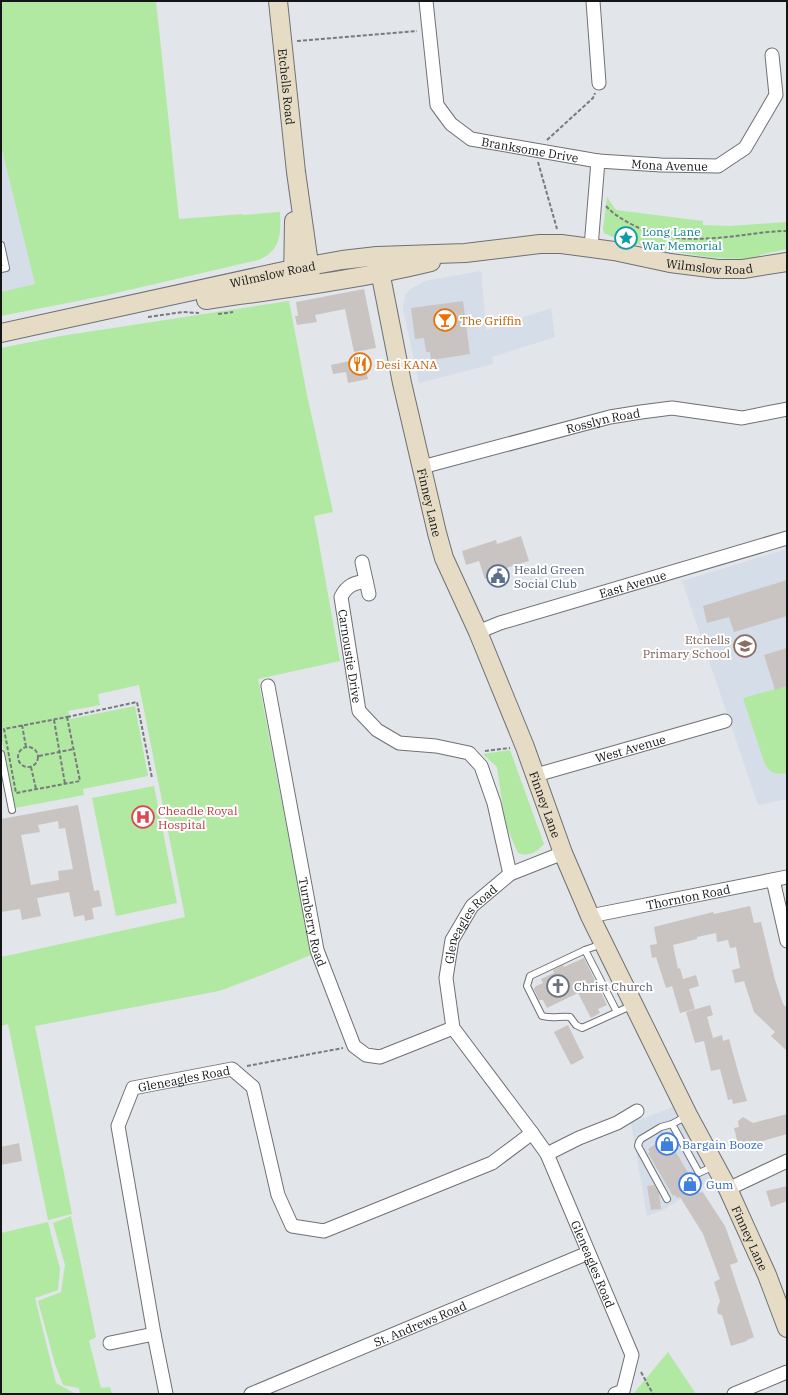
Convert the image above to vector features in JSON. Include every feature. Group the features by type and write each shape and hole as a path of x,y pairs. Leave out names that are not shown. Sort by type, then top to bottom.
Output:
{"street":[{"name":"Etchells Road","path":"278,1 298,192 301,268 293,287"},
{"name":"Branksome Drive","path":"426,1 437,105 450,124 471,139 598,161"},
{"path":"593,1 599,83"},
{"name":"Mona Avenue","path":"598,161 661,165 718,166 745,148 776,95 772,55"},
{"path":"591,247 598,161"},
{"name":"Etchells Road","path":"296,172 301,268 311,285"},
{"path":"298,192 308,235 318,250 325,256 342,260"},
{"name":"Wilmslow Road","path":"1,332 301,268 342,260 377,256 465,253 540,244 561,244 591,247 670,263 718,269 743,269 787,262"},
{"name":"Wilmslow Road","path":"83,315 311,285 381,273 465,253"},
{"name":"Finney Lane","path":"377,256 402,383 444,558 478,632 525,746 563,853 590,916 688,1115 728,1189 767,1275 787,1328"},
{"name":"Rosslyn Road","path":"422,467 610,417 641,412 672,408 742,418 787,409"},
{"name":"East Avenue","path":"478,632 500,623 787,538"},
{"path":"362,562 369,594"},
{"name":"Carnoustie Drive","path":"366,581 354,582 345,588 341,596 359,710 377,730 400,743 436,746 469,753"},
{"name":"Turnberry Road","path":"268,686 317,950 354,1046"},
{"name":"West Avenue","path":"536,775 725,721"},
{"path":"469,753 481,766 494,803 510,874"},
{"name":"Gleneagles Road","path":"563,853 510,874 472,906 452,940 446,978 453,1028 532,1133 546,1154 632,1355"},
{"name":"Thornton Road","path":"590,916 787,876"},
{"path":"773,880 787,941"},
{"path":"354,1046 366,1055 380,1057 453,1028"},
{"name":"Gleneagles Road","path":"166,1394 154,1334 118,1126 133,1088 232,1069 253,1087 278,1195 292,1226 324,1232 492,1163 532,1133"},
{"path":"546,1154 579,1138 620,1128 637,1111"},
{"path":"728,1189 787,1161"},
{"name":"St. Andrews Road","path":"251,1394 588,1253"},
{"path":"110,1343 154,1334"},
{"path":"615,1394 623,1391 632,1355"},
{"path":"734,1394 787,1372"}],"lane":[{"path":"1,245 6,268 1,269"},
{"path":"1,754 12,810"},
{"path":"604,944 586,950 530,976 527,986 542,1016 550,1019 562,1016 570,1017 576,1025 582,1028 634,1004"},
{"path":"586,950 617,1012"},
{"path":"667,1199 638,1146 638,1142 661,1127 672,1124 688,1115"},
{"path":"672,1124 700,1173 715,1165"}],"path":[{"path":"282,43 429,30"},
{"path":"561,244 535,150 593,98 599,83"},
{"path":"595,202 603,203 616,215 634,225 649,232 663,236 708,238 787,231"},
{"path":"145,318 183,312 206,314"},
{"path":"213,314 221,315 236,312"},
{"path":"68,717 80,781 16,793 4,729 137,702 152,778"},
{"path":"54,719 65,784"},
{"path":"22,725 26,747"},
{"path":"469,753 525,746"},
{"path":"26,747 34,748 39,756 37,763 31,767 24,766 18,759 20,751 26,747"},
{"path":"39,756 74,749"},
{"path":"10,761 18,759"},
{"path":"31,767 36,789"},
{"path":"232,1069 354,1046"},
{"path":"632,1355 653,1394"}],"shaded area":[{"path":"1,146 41,307 1,315"},
{"name":"The Griffin","path":"481,271 486,330 551,308 555,337 492,357 493,364 419,383 403,309 405,295 412,288 425,281"},
{"name":"Etchells Primary School","path":"787,549 787,799 758,805 682,581"},
{"path":"673,1107 711,1181 663,1210 647,1216 631,1123"}],"green space":[{"path":"1,1 156,1 179,219 280,212 280,234 275,247 271,252 258,260 103,296 1,316 1,292 35,284 1,146"},
{"path":"607,197 616,210 703,221 703,225 730,226 787,222 787,249 760,255 758,258 732,259 695,255 643,246 604,233 603,229"},
{"name":"Cheadle Royal Hospital","path":"289,301 307,395 333,512 314,516 340,661 258,679 311,955 219,991 35,1026 72,1214 48,1220 8,1024 1,1026 1,957 185,917 139,685 98,694 100,705 68,711 70,719 135,706 148,776 83,789 84,795 15,808 1,735 1,348 61,336"},
{"path":"787,686 787,773 779,774 770,771 764,762 743,698"},
{"path":"510,750 544,844 535,852 526,855 518,853 505,823 497,767 483,754"},
{"path":"154,786 177,903 116,916 92,798"},
{"path":"71,1216 96,1337 89,1341 101,1388 110,1387 112,1394 80,1394 79,1388 63,1385 55,1364 38,1301 61,1292 65,1265 53,1223"},
{"path":"48,1222 60,1269 58,1290 35,1298 56,1383 76,1394 1,1394 1,1233"},
{"path":"668,1352 696,1394 633,1394 634,1393"}],"building":[{"path":"364,289 376,348 354,352 345,309 315,315 317,322 297,325 295,316 298,316 296,302"},
{"path":"463,301 470,354 431,360 430,352 426,352 424,338 415,339 411,308"},
{"path":"363,358 368,379 348,383 346,372 333,374 331,365"},
{"path":"521,536 529,561 494,572 495,576 485,579 479,561 466,565 462,551 496,540 497,544"},
{"path":"787,580 787,616 734,632 729,617 707,623 703,606"},
{"path":"787,648 787,686 775,690 764,655"},
{"path":"78,805 94,891 99,890 102,906 92,908 94,919 85,921 84,915 74,917 69,892 37,898 41,916 22,920 20,909 1,912 1,819","holes":["58,821 59,829 65,828 73,869 58,871 59,880 31,885 21,835 40,832 38,825"]},
{"path":"750,906 754,923 761,922 775,980 783,1004 787,1008 787,1051 771,1036 775,1032 754,1012 744,981 735,983 732,970 740,968 736,947 730,948 728,940 717,942 716,933 697,937 697,939 673,945 678,969 680,968 683,979 696,975 699,986 689,989 695,1009 680,1013 672,986 666,988 656,957 652,958 650,945 657,944 654,927 713,912 714,914"},
{"name":"Christ Church","path":"584,958 607,1005 598,1009 600,1013 591,1018 578,993 547,1008 543,1000 539,1000 534,989 536,986 543,983 541,979 554,973 553,970 563,965 564,967"},
{"path":"710,1005 713,1015 707,1017 713,1038 722,1035 723,1041 729,1039 747,1101 733,1104 732,1099 728,1100 720,1069 711,1071 704,1041 695,1043 686,1012"},
{"path":"568,1025 584,1058 571,1065 554,1032"},
{"path":"787,1114 787,1134 739,1148 734,1128 739,1127 738,1121 743,1117 753,1123"},
{"path":"667,1137 700,1193 702,1191 725,1226 738,1262 730,1265 754,1337 747,1341 731,1346 722,1315 718,1314 717,1309 720,1301 714,1282 720,1279 703,1234 680,1197 677,1198 675,1195 673,1196 648,1153 650,1152 648,1149"},
{"path":"19,1143 22,1161 1,1165 1,1147"},
{"path":"654,1185 659,1193 661,1209 651,1210 647,1186"},
{"path":"787,1186 787,1201 771,1207 766,1191"}],"place":[{"name":"Long Lane War Memorial","path":"626,238"},
{"name":"The Griffin","path":"445,320"},
{"name":"Desi KANA","path":"360,364"},
{"name":"Heald Green Social Club","path":"498,576"},
{"name":"Etchells Primary School","path":"745,646"},
{"name":"Cheadle Royal Hospital","path":"143,817"},
{"name":"Christ Church","path":"558,986"},
{"name":"Bargain Booze","path":"667,1144"},
{"name":"Gum","path":"690,1184"}]}
